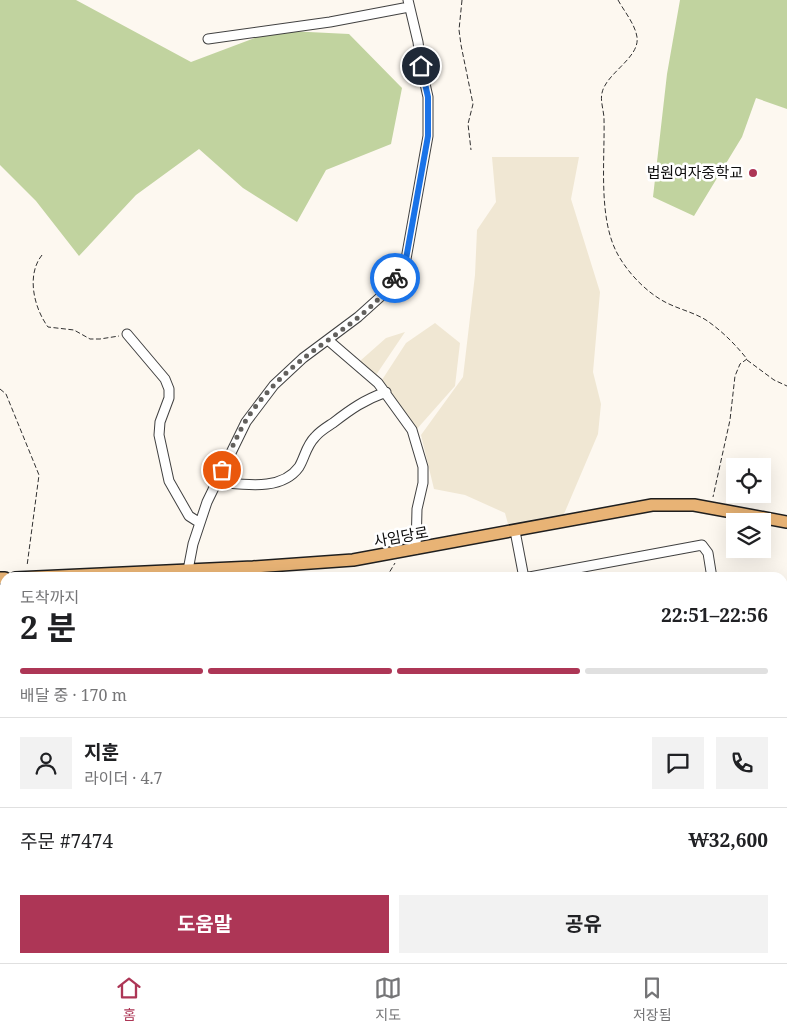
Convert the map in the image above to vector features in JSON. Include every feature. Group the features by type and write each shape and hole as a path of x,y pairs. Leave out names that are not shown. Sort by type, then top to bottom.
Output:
{"main road":[{"name":"사임당로","path":"141,572 353,560 652,504 694,505 787,522"}],"street":[{"path":"188,570 193,544 207,502 246,422 274,385 303,358 358,317 388,290 406,259 428,136 428,97 418,42 408,3 330,22 208,39"},
{"path":"127,334 165,379 169,389 169,398 160,422 159,435 169,481 189,516 200,523"},
{"path":"328,340 378,383 412,430 423,468 423,483 417,509 416,549"},
{"path":"216,482 261,484 286,479 299,466 308,444 316,435 358,404 386,392"},
{"path":"514,531 523,572"},
{"path":"556,572 702,545 708,553 711,572"}],"path":[{"path":"462,0 459,30 473,104 468,124 471,150"},
{"path":"618,0 632,24 637,38 634,51 606,82 601,94 604,117 605,205 608,227 617,253 648,290 664,301 706,320 733,342 746,359 774,380 787,386"},
{"path":"42,256 36,263 33,280 35,298 41,318 48,327 74,330 90,339 127,334"},
{"path":"710,508 730,420 735,376 740,364 746,359"},
{"path":"0,389 6,394 39,474 26,572"},
{"path":"389,572 399,552"}],"shaded area":[{"path":"492,157 579,157 571,199 600,292 593,372 601,404 598,434 564,514 508,524 505,513 465,495 434,489 421,435 463,377 475,275 477,230 496,202"},
{"path":"435,323 460,343 455,386 416,430 380,383 406,343"},
{"path":"405,332 374,378 360,361 386,338"}],"green space":[{"path":"0,0 76,0 191,62 265,34 288,31 349,34 402,88 391,144 326,170 297,222 243,188 199,149 136,195 79,256 36,201 0,165"},
{"path":"680,0 787,0 787,109 756,98 742,137 694,216 653,197 667,74"}],"way so far":[{"path":"222,470 246,422 274,385 303,358 358,317 388,290 395,278"}],"place":[{"name":"법원여자중학교","path":"753,173"}],"route":[{"path":"395,278 406,259 428,136 428,97 421,66"}]}
